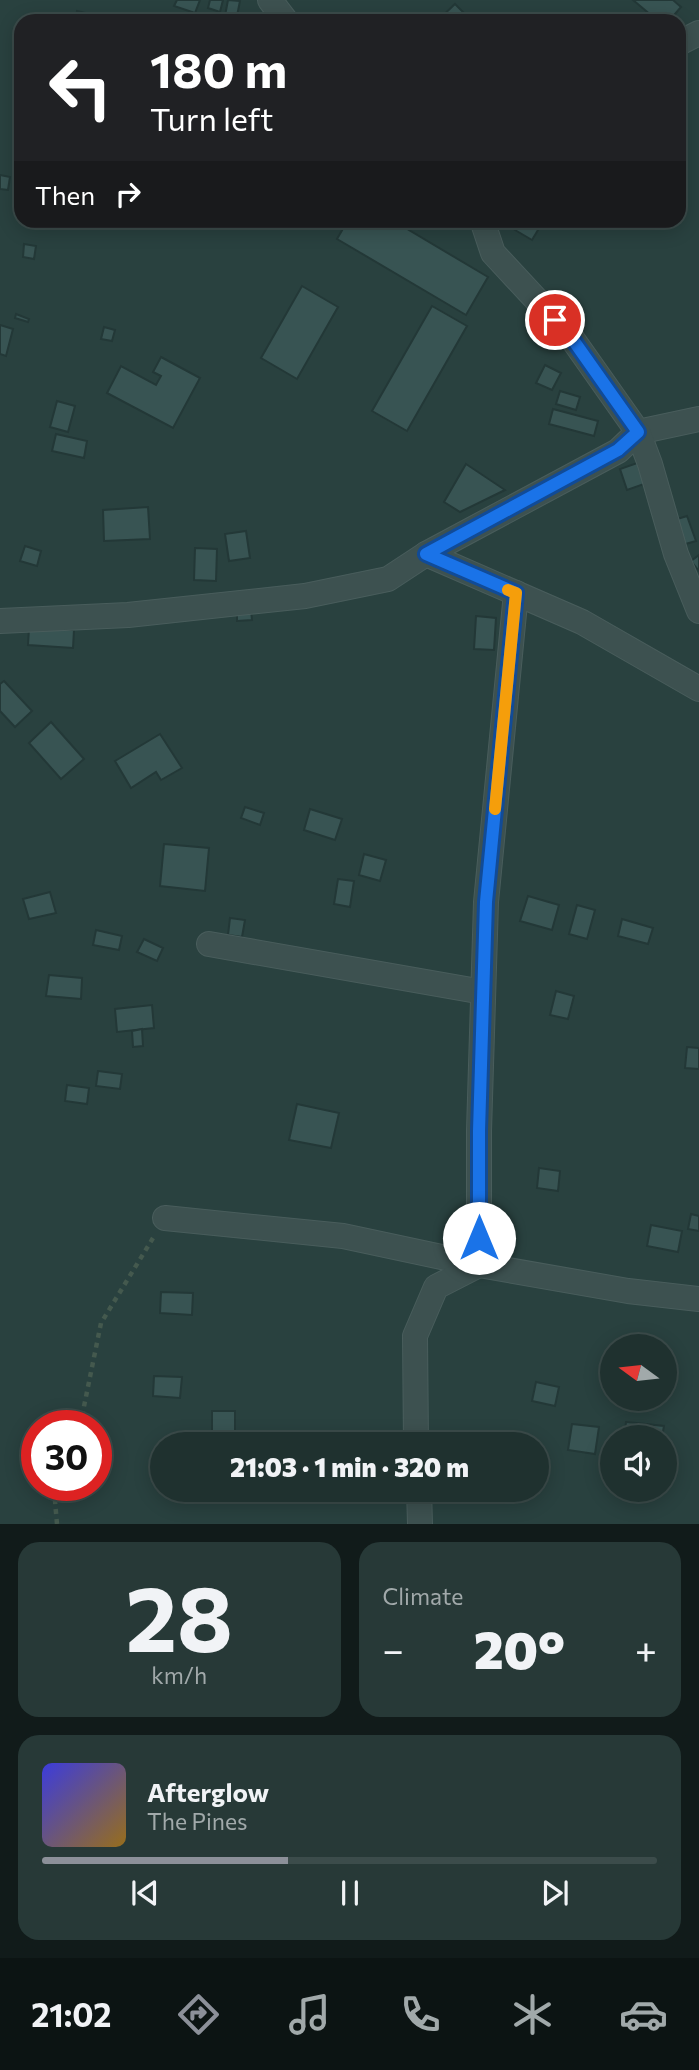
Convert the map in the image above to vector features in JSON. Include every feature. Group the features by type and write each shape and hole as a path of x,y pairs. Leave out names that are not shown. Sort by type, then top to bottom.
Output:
{"street":[{"path":"270,0 281,14"},
{"path":"485,228 493,253 571,337 638,432 676,554 699,611"},
{"path":"0,621 128,615 305,596 388,579 426,554 618,450 638,432 699,419"},
{"path":"426,554 582,622 699,689"},
{"path":"479,1265 479,1131 486,902 516,593"},
{"path":"209,944 483,992"},
{"path":"165,1217 343,1236 479,1265 628,1291 699,1299"},
{"path":"416,1432 415,1336 436,1287 479,1265"},
{"path":"419,1502 420,1524"}],"path":[{"path":"83,1410 101,1323 165,1217"},
{"path":"55,1501 57,1524"}],"building":[{"path":"177,0 200,0 195,13 174,6"},
{"path":"210,0 223,0 220,12 208,8"},
{"path":"228,0 240,1 237,14 225,14"},
{"path":"633,0 673,0 681,7 675,14 650,14"},
{"path":"455,4 465,14 444,14"},
{"path":"0,175 10,177 8,190 0,189"},
{"path":"343,228 405,228 488,277 466,315 337,239"},
{"path":"535,228 538,230 532,240 515,230"},
{"path":"24,244 36,246 34,259 23,257"},
{"path":"302,286 338,307 297,379 261,358"},
{"path":"432,306 467,326 407,431 372,411"},
{"path":"16,314 29,319 28,322 15,318"},
{"path":"0,325 13,329 6,356 0,354"},
{"path":"104,327 115,330 112,341 101,339"},
{"path":"161,357 200,378 173,428 107,393 121,366 156,385 161,376 153,372"},
{"path":"545,365 561,373 552,390 536,383"},
{"path":"560,391 580,397 576,410 556,404"},
{"path":"57,401 75,406 68,432 50,427"},
{"path":"553,409 598,421 594,436 549,424"},
{"path":"56,434 87,441 84,458 52,451"},
{"path":"640,462 647,483 627,490 620,469"},
{"path":"466,464 505,490 460,512 444,502"},
{"path":"148,507 150,539 104,541 103,510"},
{"path":"687,516 696,541 682,545 674,520"},
{"path":"246,531 250,558 229,561 225,534"},
{"path":"25,546 41,551 37,566 20,561"},
{"path":"195,548 217,549 216,581 194,580"},
{"path":"699,555 699,571 691,561"},
{"path":"251,610 252,620 237,621 237,611"},
{"path":"476,616 496,618 494,650 474,649"},
{"path":"29,628 74,630 73,648 28,645"},
{"path":"4,681 32,711 15,727 0,711 0,684"},
{"path":"51,722 84,759 61,779 29,743"},
{"path":"160,734 182,768 161,780 156,772 131,788 115,761"},
{"path":"245,807 264,813 260,825 241,818"},
{"path":"310,809 342,819 335,840 304,830"},
{"path":"164,844 209,848 205,891 160,886"},
{"path":"364,854 386,860 380,881 359,875"},
{"path":"338,879 354,881 350,907 334,904"},
{"path":"50,892 56,913 29,919 23,899"},
{"path":"528,896 559,905 552,930 520,921"},
{"path":"577,905 595,910 587,939 569,934"},
{"path":"230,918 245,920 242,937 228,935"},
{"path":"622,919 653,928 648,944 618,936"},
{"path":"96,930 122,936 119,950 93,945"},
{"path":"144,939 163,948 157,961 137,952"},
{"path":"49,975 82,978 81,999 46,996"},
{"path":"556,991 574,996 568,1019 550,1015"},
{"path":"152,1005 154,1028 117,1032 115,1009"},
{"path":"142,1029 143,1046 133,1047 132,1031"},
{"path":"687,1047 699,1048 699,1069 685,1068"},
{"path":"98,1071 122,1074 120,1089 96,1086"},
{"path":"67,1085 89,1088 87,1104 65,1101"},
{"path":"297,1104 339,1113 331,1148 289,1140"},
{"path":"539,1168 560,1171 558,1191 537,1188"},
{"path":"691,1214 699,1216 699,1231 688,1229"},
{"path":"651,1225 682,1231 678,1252 647,1246"},
{"path":"161,1292 193,1293 192,1315 160,1313"},
{"path":"154,1376 182,1377 180,1398 153,1396"},
{"path":"536,1382 559,1387 555,1406 532,1401"},
{"path":"212,1411 235,1411 235,1432 212,1432"},
{"path":"626,1422 654,1425 626,1425"},
{"path":"572,1424 599,1427 595,1454 568,1450"}],"slow traffic":[{"path":"495,809 516,593 508,590"}],"route":[{"path":"479,1238 479,1131 486,902 516,593 426,554 618,450 638,432 571,337 555,320"}]}
